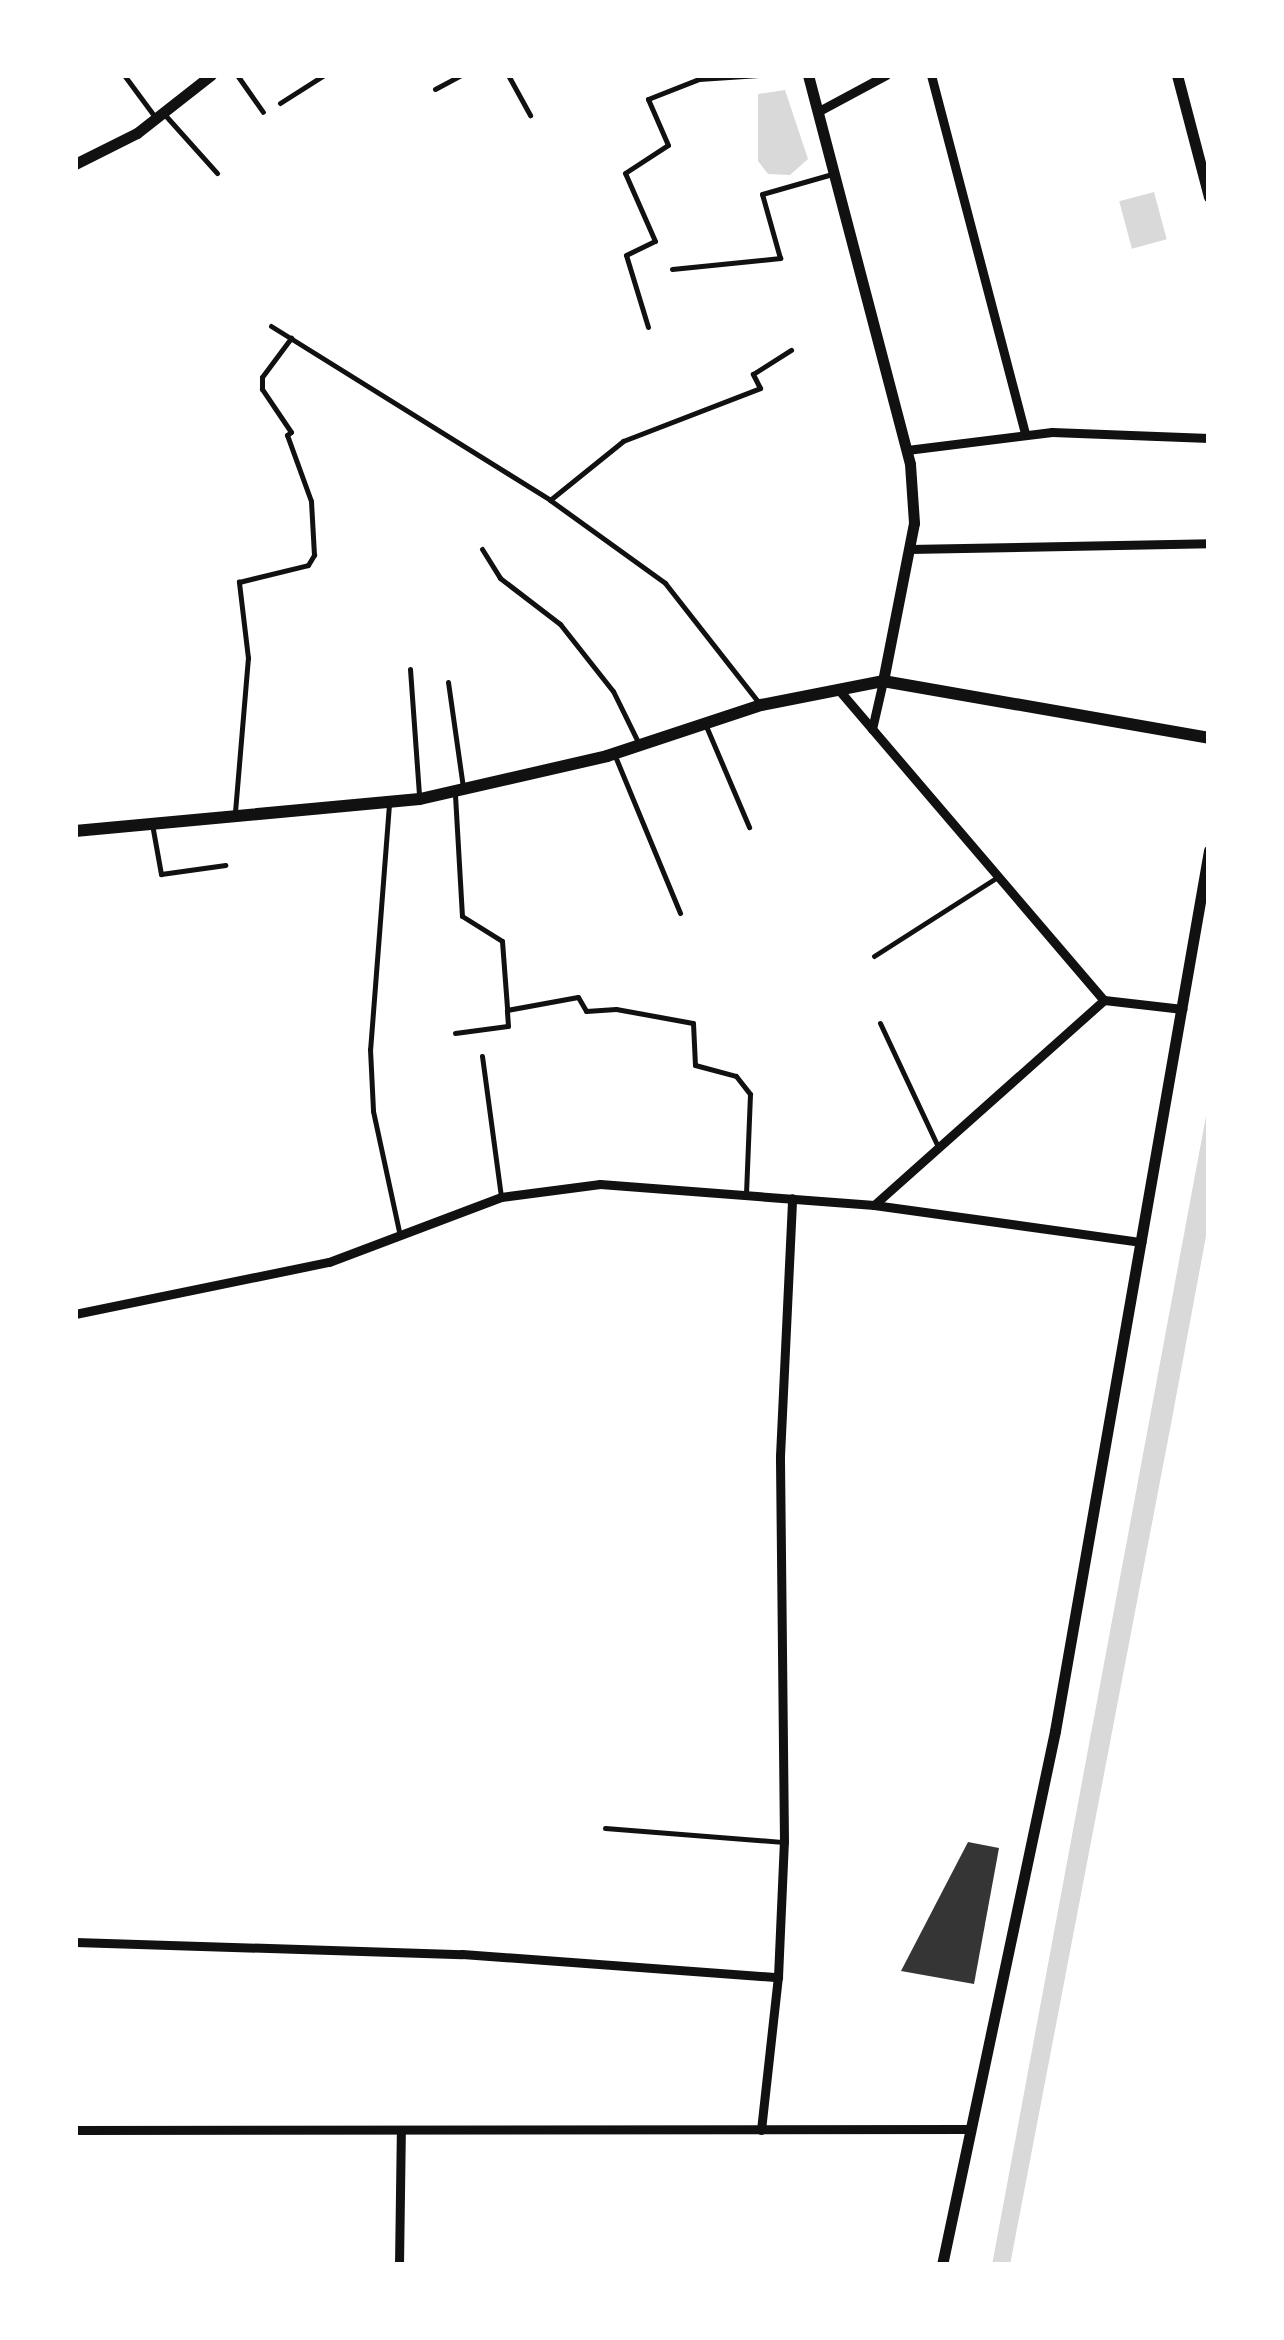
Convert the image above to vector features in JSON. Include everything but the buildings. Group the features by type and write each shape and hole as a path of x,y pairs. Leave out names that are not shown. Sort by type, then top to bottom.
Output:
{"main road":[{"path":"75,831 420,799 614,753 761,705 883,680 1209,738"}],"street":[{"path":"808,75 907,450 914,511 872,729"},
{"path":"819,111 886,75"},
{"path":"931,75 1025,434"},
{"path":"1177,75 1209,196"},
{"path":"75,164 161,117 208,76"},
{"path":"907,450 1025,434 1209,438"},
{"path":"909,549 1209,543"},
{"path":"838,689 1104,1000 1182,1008"},
{"path":"942,2265 1055,1731 1209,850"},
{"path":"874,1205 1104,1000"},
{"path":"75,1314 329,1262 399,1231 500,1197 600,1184 746,1192 874,1205 1141,1242"},
{"path":"761,2130 778,1978 784,1842 780,1456 792,1198"},
{"path":"75,1942 462,1954 778,1978"},
{"path":"75,2130 969,2130"},
{"path":"398,2265 402,2130"}],"lane":[{"path":"124,75 216,173"},
{"path":"237,75 264,112"},
{"path":"280,103 324,75"},
{"path":"341,75 352,75"},
{"path":"435,89 461,75"},
{"path":"509,75 530,115"},
{"path":"648,327 626,255 655,241 625,173 668,146 648,99 699,79 759,75"},
{"path":"672,269 780,258 762,194 835,173"},
{"path":"271,326 550,500 665,583 761,705"},
{"path":"234,815 248,658 239,582 308,565 314,555 312,501 286,435 291,432 262,390 262,377 291,338"},
{"path":"550,500 623,441 760,388 753,374 791,350"},
{"path":"482,548 500,578 560,624 613,691 640,745"},
{"path":"410,669 420,799"},
{"path":"448,682 459,791 462,916 502,941 508,1026 455,1034"},
{"path":"705,723 736,784 749,827"},
{"path":"614,753 680,914"},
{"path":"388,804 370,1049 373,1111 399,1231"},
{"path":"152,821 161,874 225,865"},
{"path":"874,956 999,876"},
{"path":"507,1010 578,997 586,1010 616,1009 693,1023 695,1066 736,1076 750,1094 746,1192"},
{"path":"880,1022 938,1148"},
{"path":"482,1056 500,1197"},
{"path":"605,1828 784,1842"}],"shaded area":[{"path":"785,90 808,159 790,175 768,174 758,161 758,94"},
{"path":"1154,192 1167,239 1132,249 1119,201"},
{"path":"1209,1100 1209,1220 1010,2265 992,2265"}]}
